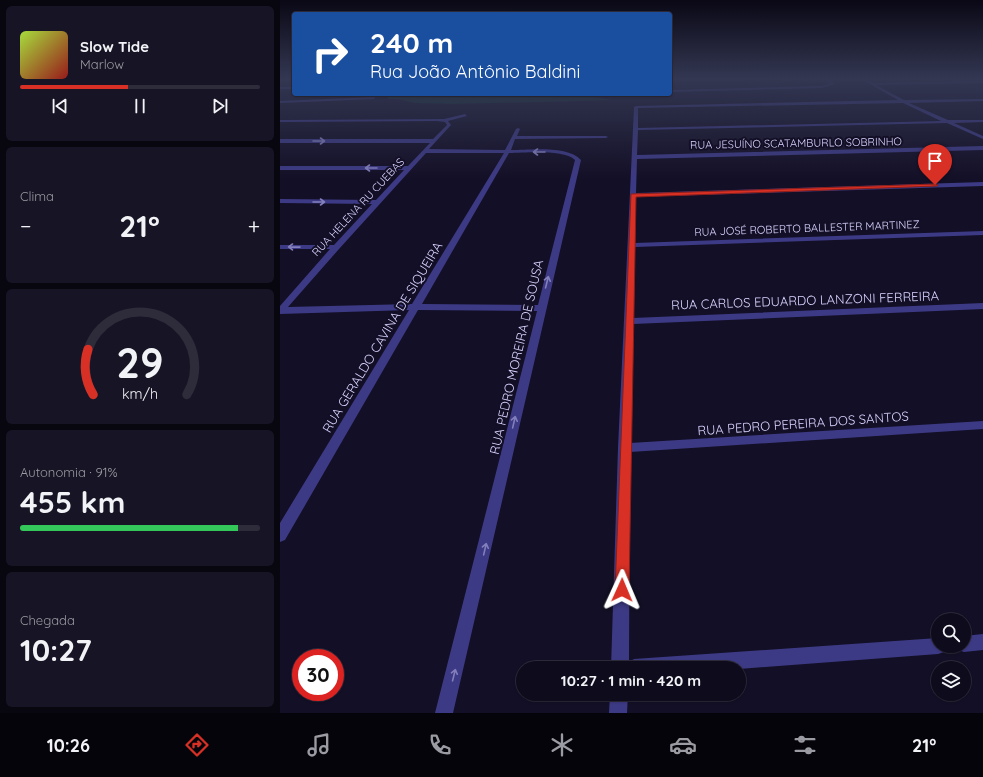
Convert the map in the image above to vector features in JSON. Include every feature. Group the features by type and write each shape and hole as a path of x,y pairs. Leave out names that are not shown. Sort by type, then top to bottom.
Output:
{"street":[{"path":"620,661 624,448 636,112"},
{"path":"926,112 983,138"},
{"path":"280,121 444,121 465,115"},
{"name":"RUA HELENA RU CUEBAS","path":"280,310 449,125 444,121"},
{"path":"635,129 983,121"},
{"name":"RUA GERALDO CAVINA DE SIQUEIRA","path":"280,536 507,152 518,129"},
{"path":"514,138 606,137"},
{"path":"280,141 434,141"},
{"name":"RUA JESUÍNO SCATAMBURLO SOBRINHO","path":"634,157 983,148"},
{"name":"RUA PEDRO MOREIRA DE SOUSA","path":"424,152 560,152 571,154 578,159 541,308 474,596 444,713"},
{"path":"280,168 410,168"},
{"path":"633,195 983,184"},
{"path":"280,201 378,202"},
{"name":"RUA JOSÉ ROBERTO BALLESTER MARTINEZ","path":"631,245 983,233"},
{"path":"280,247 336,247"},
{"name":"RUA CARLOS EDUARDO LANZONI FERREIRA","path":"629,321 983,306"},
{"path":"280,310 415,307 541,308"},
{"name":"RUA PEDRO PEREIRA DOS SANTOS","path":"624,448 983,425"},
{"path":"971,643 983,642"},
{"path":"731,661 931,647"},
{"path":"618,713 619,701"}],"route":[{"path":"622,590 624,448 633,195 935,185"}]}
